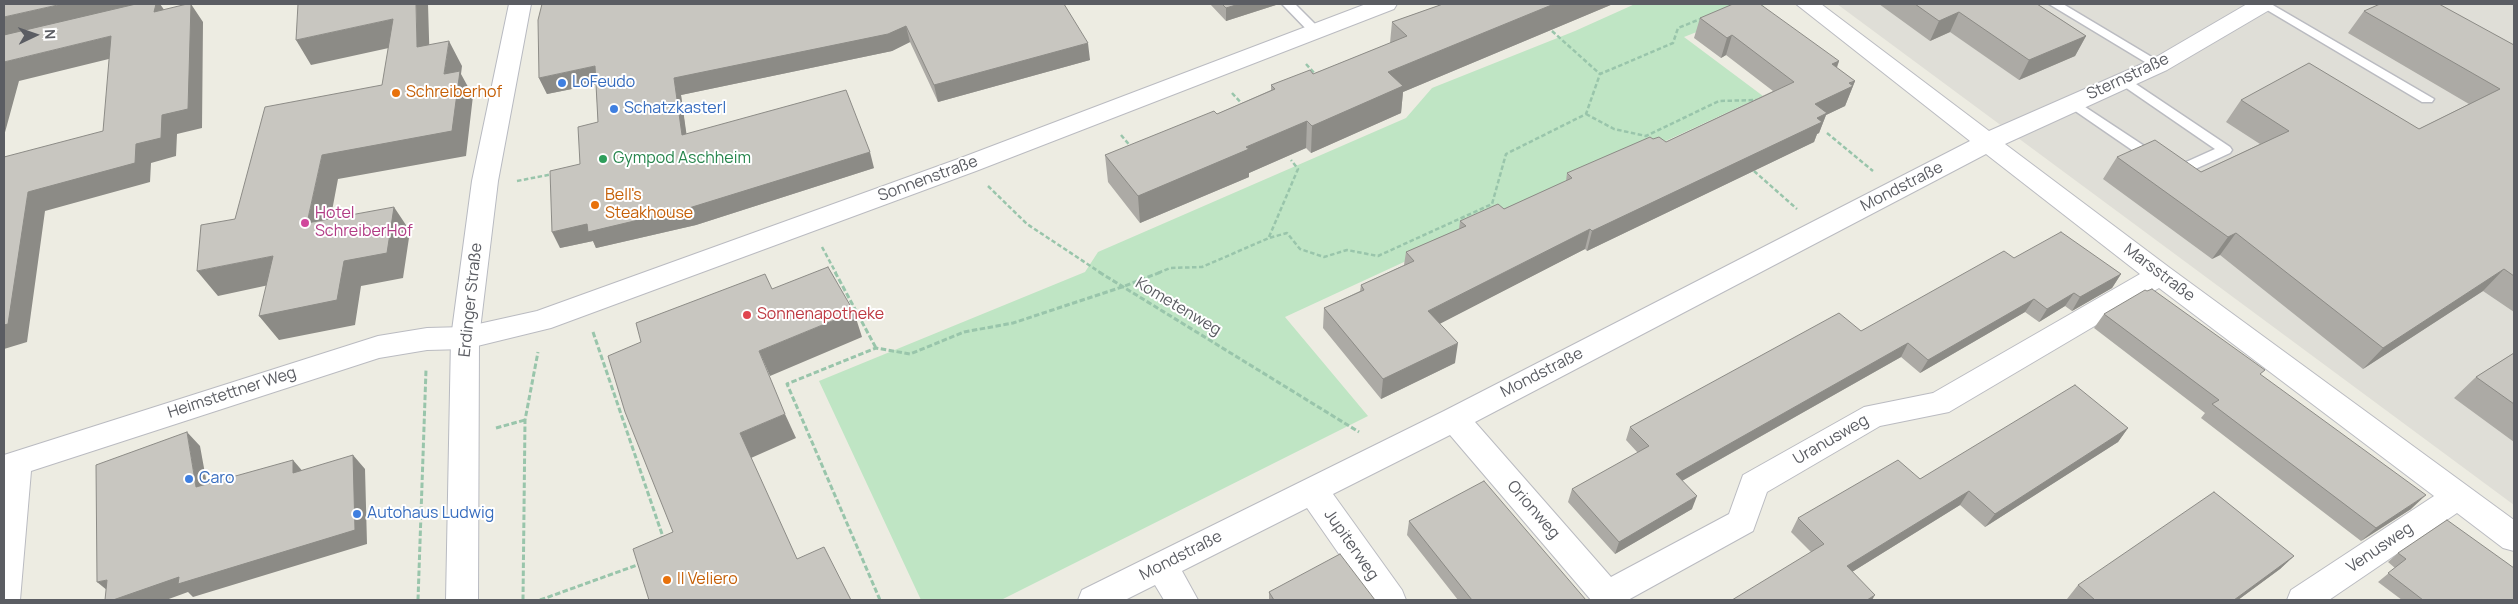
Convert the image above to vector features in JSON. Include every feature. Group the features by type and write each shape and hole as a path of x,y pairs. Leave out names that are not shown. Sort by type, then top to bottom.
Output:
{"street":[{"name":"Erdinger Straße","path":"462,600 464,338 484,188 520,4"},
{"name":"Sonnenstraße","path":"464,338 541,321 967,165 1386,4"},
{"name":"Marsstraße","path":"1806,4 1989,142 2160,275 2514,538"},
{"name":"Sternstraße","path":"1989,142 2159,65 2263,4"},
{"name":"Mondstraße","path":"1094,600 1454,419 1989,142"},
{"name":"Uranusweg","path":"1609,598 1742,522 1754,484 1874,415 1940,404 2160,275"},
{"name":"Heimstettner Weg","path":"10,465 378,347 427,340 464,338"},
{"name":"Orionweg","path":"1454,419 1609,598"},
{"path":"4,600 10,465"},
{"name":"Jupiterweg","path":"1312,490 1390,600"},
{"name":"Venusweg","path":"2303,600 2458,496"},
{"path":"1161,566 1182,600"}],"lane":[{"path":"1288,4 1315,32"},
{"path":"2055,4 2159,65"},
{"path":"2263,4 2427,99"},
{"path":"2072,103 2175,173 2225,150 2124,80"}],"path":[{"path":"880,600 787,384 876,348 910,354 964,332 1013,323 1122,287 1170,268 1202,267 1269,238 1286,233 1300,249 1324,257 1347,250 1378,256 1492,204 1506,154 1586,114 1600,74 1673,43 1678,28 1711,14"},
{"path":"1552,31 1600,74"},
{"path":"1286,44 1319,78"},
{"path":"1212,72 1246,108"},
{"path":"1586,114 1614,129 1646,136 1719,101 1730,99 1760,101"},
{"path":"1104,113 1135,151"},
{"path":"1827,133 1896,190"},
{"path":"1269,238 1298,169 1291,160"},
{"name":"Kometenweg","path":"967,165 1027,224 1122,287 1389,451"},
{"path":"1754,171 1819,230"},
{"path":"484,188 560,173"},
{"path":"809,222 876,348"},
{"path":"582,306 601,350 662,537 654,541"},
{"path":"523,600 524,420 540,342 541,321"},
{"path":"418,600 427,340"},
{"path":"639,556 644,573"},
{"path":"540,600 641,563"}],"shaded area":[{"path":"1837,4 2514,4 2514,505"}],"green space":[{"path":"1635,4 1767,4 1684,37 1763,96 1285,317 1368,416 1001,600 921,600 819,381 1085,272 1098,252 1406,118 1432,88 1575,31"}],"building":[{"path":"4,4 62,4 4,17"},
{"path":"136,4 156,4 154,12 191,4 188,109 162,115 161,138 136,144 135,163 28,192 8,324 4,325 4,157 103,131 111,36 4,62 4,35"},
{"path":"298,4 416,4 417,47 449,41 444,74 460,71 452,131 322,155 307,223 394,207 387,253 344,261 337,300 259,316 273,256 197,271 201,225 235,219 265,107 382,85 393,19 296,40"},
{"path":"542,4 1064,4 1088,43 934,85 906,26 888,34 674,78 682,135 846,90 870,152 689,208 588,232 587,224 552,232 550,171 580,164 578,127 598,122 595,66 539,78 538,20"},
{"path":"1222,4 1239,4 1226,8"},
{"path":"1443,4 1554,4 1388,72 1403,86 1312,126 1307,121 1246,147 1249,149 1138,196 1105,155 1214,111 1217,114 1275,89 1271,85 1310,70 1313,74 1407,36 1392,22"},
{"path":"1733,4 1760,4 1839,61 1832,64 1855,81 1849,83 1853,86 1815,104 1827,113 1817,118 1822,122 1592,231 1590,229 1428,311 1458,343 1383,379 1324,308 1364,290 1361,285 1414,261 1406,252 1466,226 1460,221 1498,204 1504,209 1572,178 1567,173 1650,137 1653,139 1659,137 1666,142 1794,82 1732,35 1727,38 1700,18"},
{"path":"1915,4 2037,4 2086,36 2029,60 1959,12 1939,21"},
{"path":"2380,4 2439,4 2514,45 2514,276 2504,269 2383,348 2236,233 2228,237 2117,157 2155,140 2201,172 2289,131 2241,100 2309,63 2419,129 2500,89 2364,11"},
{"path":"2061,232 2121,274 2080,297 2074,293 2047,309 2034,299 1928,360 1908,343 1676,474 1697,496 1619,542 1572,489 1649,446 1630,427 1839,313 1861,331 2004,251 2014,258"},
{"path":"828,267 854,312 759,351 785,414 740,433 797,559 824,547 851,600 649,600 633,549 673,532 625,412 608,356 641,342 636,323 765,274 772,289"},
{"path":"2152,289 2265,370 2260,374 2426,495 2376,528 2212,404 2219,400 2104,314 2145,290"},
{"path":"2514,353 2514,404 2476,377"},
{"path":"2075,385 2128,428 1995,514 1969,491 1847,566 1875,595 1867,600 1732,600 1824,544 1798,518 1898,460 1920,479"},
{"path":"187,432 196,487 293,460 293,473 353,455 355,530 178,584 179,577 113,600 105,600 107,580 97,582 96,465"},
{"path":"1484,481 1586,600 1472,600 1409,521"},
{"path":"2214,492 2294,556 2234,600 2095,600 2078,585"},
{"path":"2447,520 2514,568 2514,600 2423,600 2388,573 2406,559 2398,553"},
{"path":"1340,554 1375,600 1274,600 1269,592"}],"place":[{"name":"LoFeudo","path":"562,83"},
{"name":"Schreiberhof","path":"396,93"},
{"name":"Schatzkasterl","path":"614,109"},
{"name":"Gympod Aschheim","path":"603,159"},
{"name":"Bell's Steakhouse","path":"595,205"},
{"name":"Hotel SchreiberHof","path":"305,223"},
{"name":"Sonnenapotheke","path":"747,315"},
{"name":"Caro","path":"189,479"},
{"name":"Autohaus Ludwig","path":"357,514"},
{"name":"Il Veliero","path":"667,580"}]}
